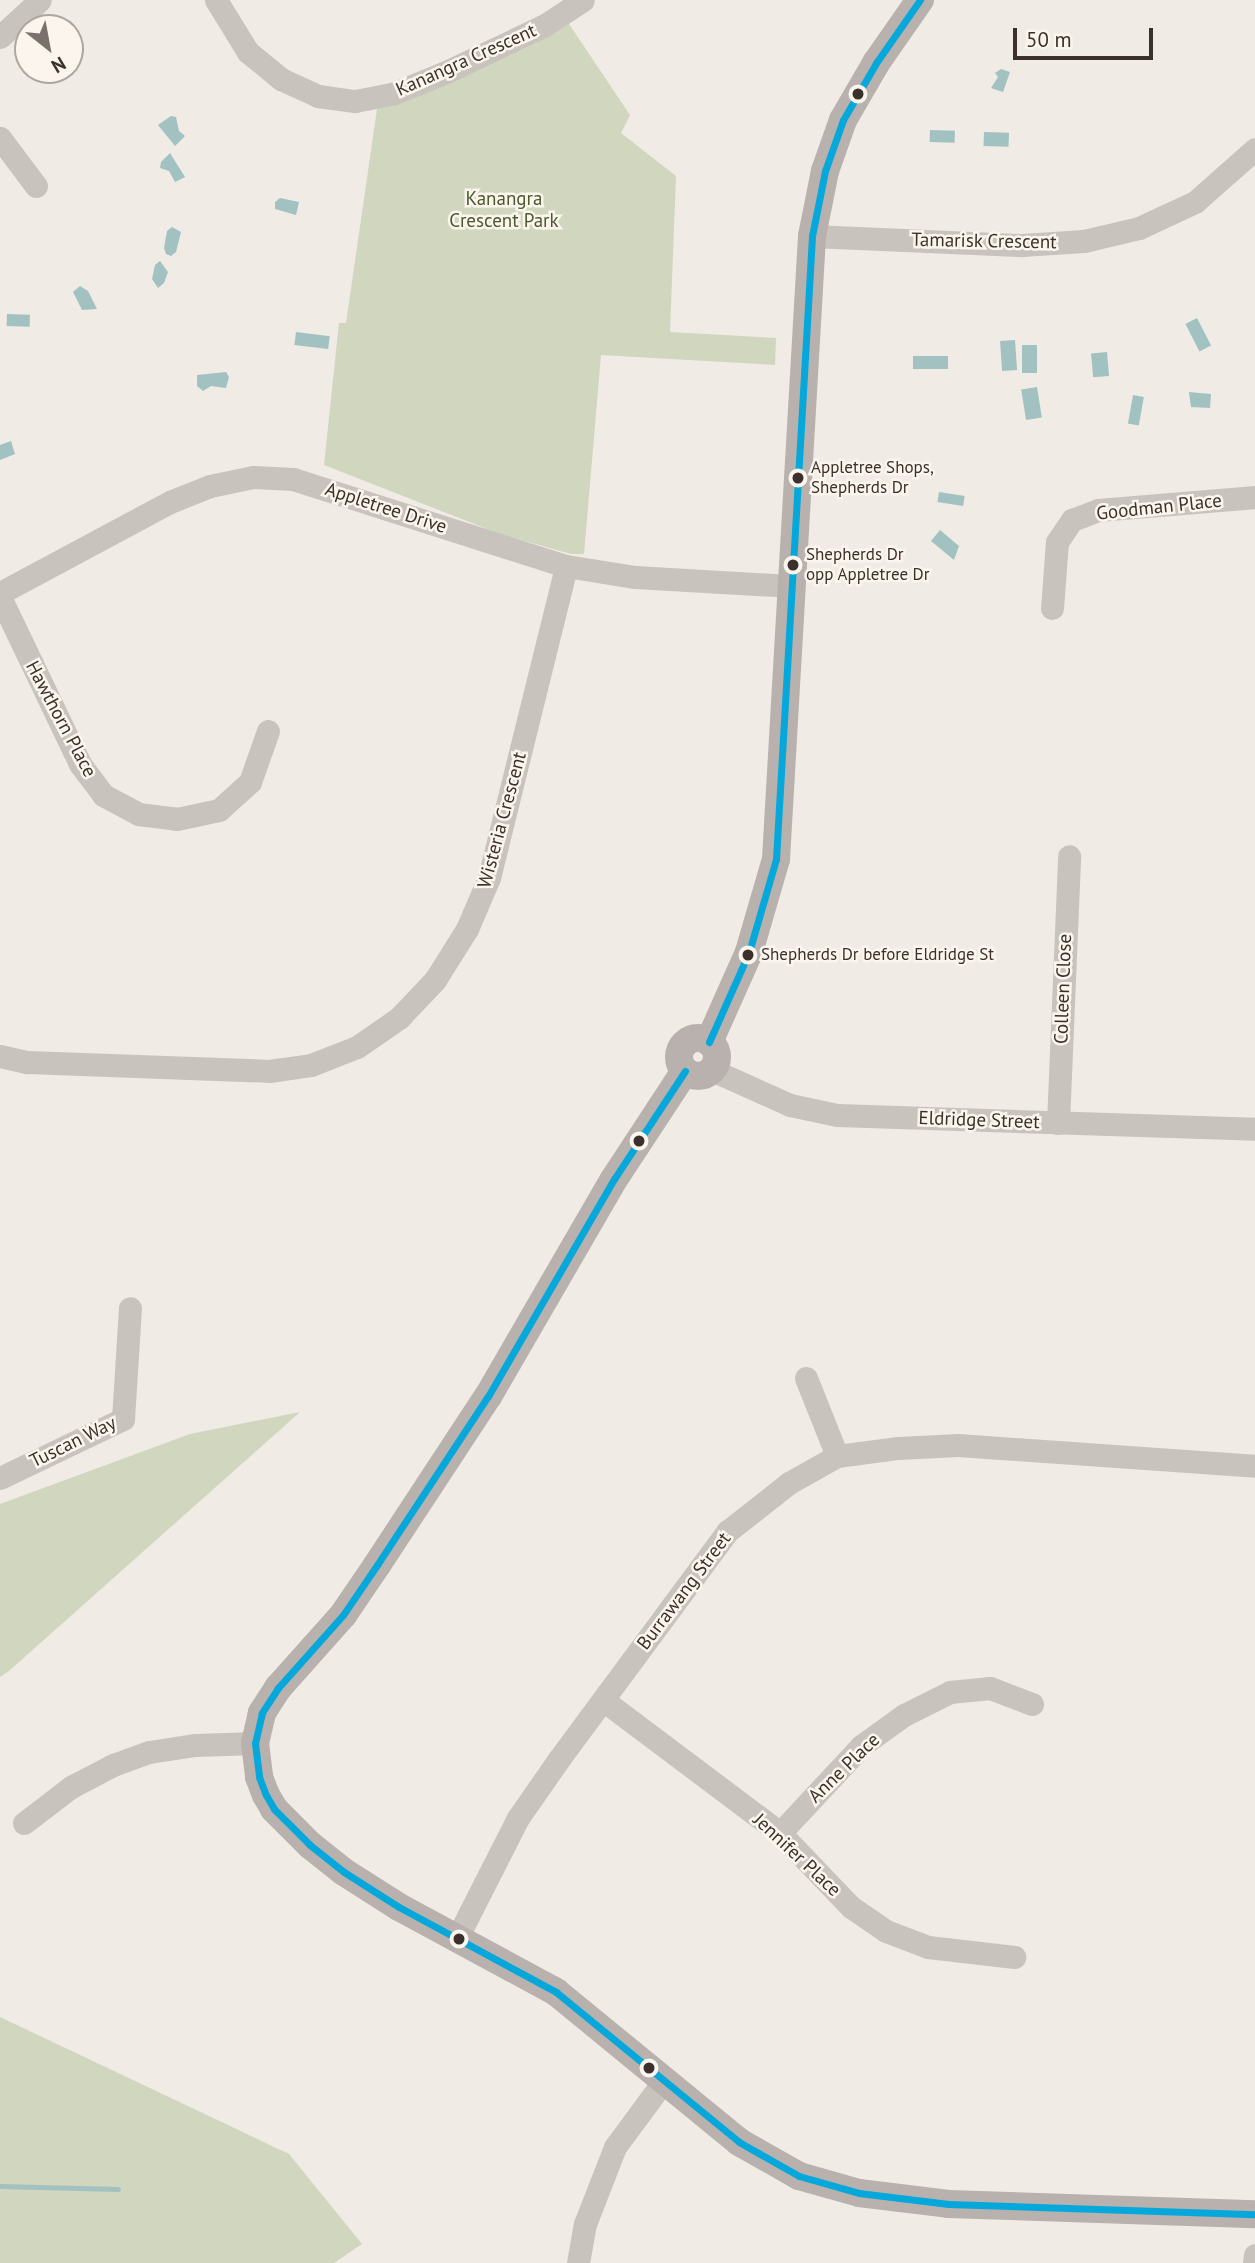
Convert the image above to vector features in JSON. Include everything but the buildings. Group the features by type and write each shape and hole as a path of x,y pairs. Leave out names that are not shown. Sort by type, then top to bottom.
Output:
{"main road":[{"path":"920,0 876,64 844,120 825,170 812,236 776,859 750,952 709,1042 691,1040 681,1048 679,1060 699,1071 614,1179 488,1396 343,1615 278,1688 262,1713 255,1743 260,1777 274,1808 310,1845 344,1872 556,1992 663,2082 758,2155 799,2176 841,2189 948,2204 1255,2214"}],"street":[{"path":"0,37 40,0"},
{"name":"Kanangra Crescent","path":"216,0 248,52 281,79 318,96 355,101 392,94 444,73 545,25 583,0"},
{"path":"0,138 36,186"},
{"name":"Tamarisk Crescent","path":"812,236 1022,245 1084,241 1139,228 1195,202 1255,149"},
{"name":"Appletree Drive","path":"0,595 170,502 210,485 253,477 304,482 566,566 635,577 793,586"},
{"name":"Goodman Place","path":"1052,608 1057,542 1072,520 1098,510 1255,497"},
{"name":"Wisteria Crescent","path":"0,1056 27,1062 269,1071 310,1065 357,1047 399,1018 435,980 467,929 489,878 566,566"},
{"name":"Hawthorn Place","path":"0,595 80,764 103,794 138,814 177,819 219,810 250,782 268,732"},
{"name":"Colleen Close","path":"1058,1123 1069,856"},
{"name":"Eldridge Street","path":"699,1071 790,1105 836,1115 1255,1129"},
{"name":"Tuscan Way","path":"0,1478 123,1419 130,1308"},
{"path":"806,1378 837,1456"},
{"name":"Burrawang Street","path":"457,1938 518,1818 603,1700 728,1531 789,1483 837,1456 898,1448 958,1445 1255,1466"},
{"name":"Anne Place","path":"780,1833 861,1746 904,1714 950,1692 990,1688 1032,1704"},
{"name":"Jennifer Place","path":"603,1700 780,1833 851,1907 886,1931 928,1947 1014,1957"},
{"path":"24,1824 71,1787 113,1765 149,1752 195,1745 255,1743"},
{"path":"578,2263 585,2224 615,2147 663,2082"},
{"path":"1254,2263 1255,2255"}],"green space":[{"name":"Kanangra Crescent Park","path":"569,24 630,115 621,133 676,176 670,332 776,338 775,365 601,355 584,554 571,554 500,534 324,465 339,323 346,323 377,109 424,93"},
{"path":"300,1412 0,1677 0,1504 190,1434"},
{"path":"0,2017 289,2154 362,2244 334,2263 0,2263"}],"water":[{"path":"1001,69 1010,72 1003,92 991,88 998,77 995,73"},
{"path":"171,116 176,117 179,131 185,136 175,146 158,125"},
{"path":"930,130 955,131 955,143 930,142"},
{"path":"984,132 1009,133 1008,147 984,146"},
{"path":"170,153 185,177 175,182 169,171 160,168 161,162"},
{"path":"280,198 299,202 296,215 275,209 275,202"},
{"path":"172,227 181,232 176,252 171,256 166,254 164,248 167,231"},
{"path":"160,261 168,272 164,283 158,288 152,279 155,265"},
{"path":"80,286 88,291 97,309 82,310 73,292"},
{"path":"7,314 30,315 30,327 7,326"},
{"path":"1197,318 1211,346 1199,352 1185,324"},
{"path":"296,332 330,336 328,349 294,345"},
{"path":"1015,340 1017,370 1002,371 1000,341"},
{"path":"1022,345 1037,345 1037,373 1022,373"},
{"path":"1107,352 1109,376 1093,377 1091,353"},
{"path":"913,356 948,356 948,369 913,369"},
{"path":"226,372 229,377 226,388 211,386 203,391 197,386 197,375"},
{"path":"1037,387 1042,418 1026,420 1021,390"},
{"path":"1189,392 1211,394 1210,408 1191,407"},
{"path":"1133,395 1144,397 1139,425 1128,424"},
{"path":"11,441 15,454 0,460 0,445"},
{"path":"939,492 965,496 963,506 937,502"},
{"path":"940,530 959,546 954,560 931,541"}],"waterway":[{"path":"0,2186 118,2189"}],"transit line":[{"path":"709,1042 749,952 776,859 812,236 825,171 843,120 876,63 920,0"},
{"path":"685,1071 614,1179 488,1396 377,1565 343,1615 278,1688 262,1713 255,1743 259,1777 266,1795 274,1809 310,1845 344,1872 399,1907 556,1992 739,2142 799,2176 859,2193 948,2204 1255,2214"}],"place":[{"name":"Appletree Shops, Shepherds Dr","path":"798,478"},
{"name":"Shepherds Dr opp Appletree Dr","path":"793,565"},
{"name":"Shepherds Dr before Eldridge St","path":"748,955"}]}
